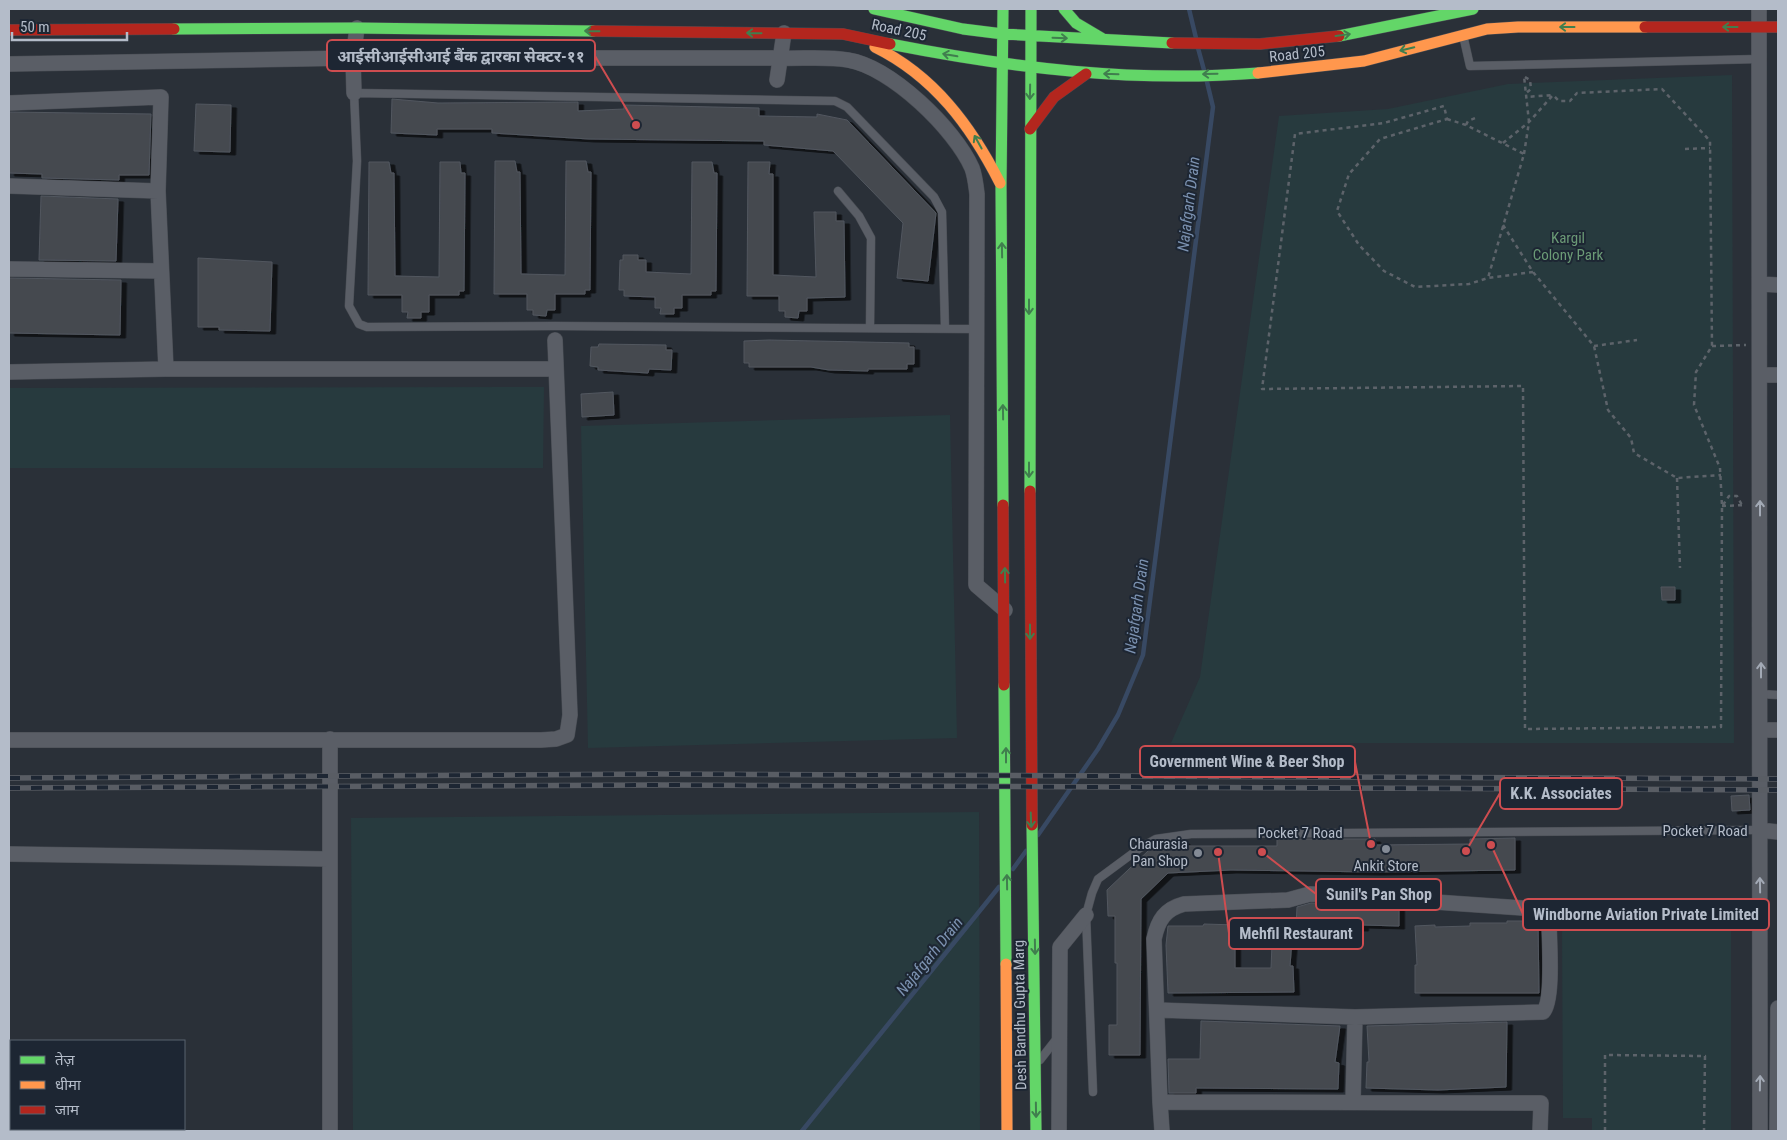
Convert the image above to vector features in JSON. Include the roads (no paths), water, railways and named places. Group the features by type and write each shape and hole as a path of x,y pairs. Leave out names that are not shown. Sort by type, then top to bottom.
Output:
{"main road":[{"name":"Road 205","path":"874,9 889,11 915,19 1031,37 1165,43 1260,44 1346,36 1473,9"},
{"name":"Desh Bandhu Gupta Marg","path":"1003,9 1002,185 1007,1131"},
{"name":"Desh Bandhu Gupta Marg","path":"1031,9 1029,129 1030,772 1034,898 1036,1131"},
{"path":"1064,9 1066,13 1083,27 1105,39"},
{"path":"915,19 938,11"},
{"name":"Road 205","path":"9,30 357,28 843,34 906,48 1002,64 1086,74 1160,76 1258,73 1351,63 1463,35 1518,27 1778,27"},
{"path":"843,34 888,53 928,84 971,130 1002,185"},
{"path":"1029,129 1046,102 1056,92 1086,74"}],"street":[{"path":"1759,9 1760,1131"},
{"path":"354,94 353,58 357,28"},
{"path":"777,80 784,33"},
{"path":"9,64 353,58 779,58 848,60 872,68 907,92 952,135 972,168 977,194 976,585 1005,610"},
{"path":"9,103 161,98 158,191 166,369"},
{"path":"9,186 158,191"},
{"path":"9,269 161,271"},
{"path":"1760,284 1778,285"},
{"path":"9,740 541,740 556,739 567,735 570,715 555,333"},
{"path":"9,372 166,369 555,369"},
{"path":"1760,375 1778,375"},
{"path":"1761,730 1778,730"},
{"path":"330,739 328,859 330,1131"},
{"name":"Pocket 7 Road","path":"1759,830 1778,832"},
{"path":"9,854 328,859"},
{"path":"1158,1010 1355,1018 1543,1012 1547,1008 1549,990 1549,920 1546,913 1536,909 1435,902 1415,898 1310,894 1273,901 1184,904 1173,907 1164,914 1157,924 1154,939 1162,1131"},
{"name":"Pocket 7 Road","path":"1060,1131 1060,946 1086,915"},
{"path":"1778,1008 1778,1131"},
{"path":"1353,1102 1355,1018"},
{"path":"1160,1102 1541,1102 1540,1131"}],"lane":[{"path":"1463,35 1470,66 1759,59"},
{"path":"775,98 777,80"},
{"path":"945,329 942,212 934,197 847,107 835,101 775,98 354,94 357,161 349,306 359,324 367,327 555,333 870,328 945,329 977,329"},
{"path":"838,191 859,216 870,238 870,328"},
{"path":"1761,694 1778,695"},
{"name":"Pocket 7 Road","path":"1086,915 1098,879 1140,848 1156,839 1172,835 1759,830"},
{"path":"1086,915 1093,1092"},
{"path":"1036,1065 1061,1034"}],"waterway":[{"name":"Najafgarh Drain","path":"1189,9 1196,38"},
{"name":"Najafgarh Drain","path":"1198,48 1204,70"},
{"name":"Najafgarh Drain","path":"1038,835 1098,749 1118,715 1143,655 1213,107 1207,82"},
{"name":"Najafgarh Drain","path":"1013,869 1026,851"},
{"name":"Najafgarh Drain","path":"802,1131 999,887"}],"railway":[{"path":"9,778 659,774 1778,779"},
{"path":"9,788 659,785 1778,790"}],"place":[{"name":"आईसीआईसीआई बैंक द्वारका सेक्टर-११","path":"636,125"},
{"name":"Government Wine & Beer Shop","path":"1371,844"},
{"name":"Windborne Aviation Private Limited","path":"1491,845"},
{"name":"Ankit Store","path":"1386,849"},
{"name":"K.K. Associates","path":"1466,851"},
{"name":"Mehfil Restaurant","path":"1218,852"},
{"name":"Sunil's Pan Shop","path":"1262,852"},
{"name":"Chaurasia Pan Shop","path":"1198,853"}],"park label":[{"name":"Kargil Colony Park","path":"1568,246"}]}
